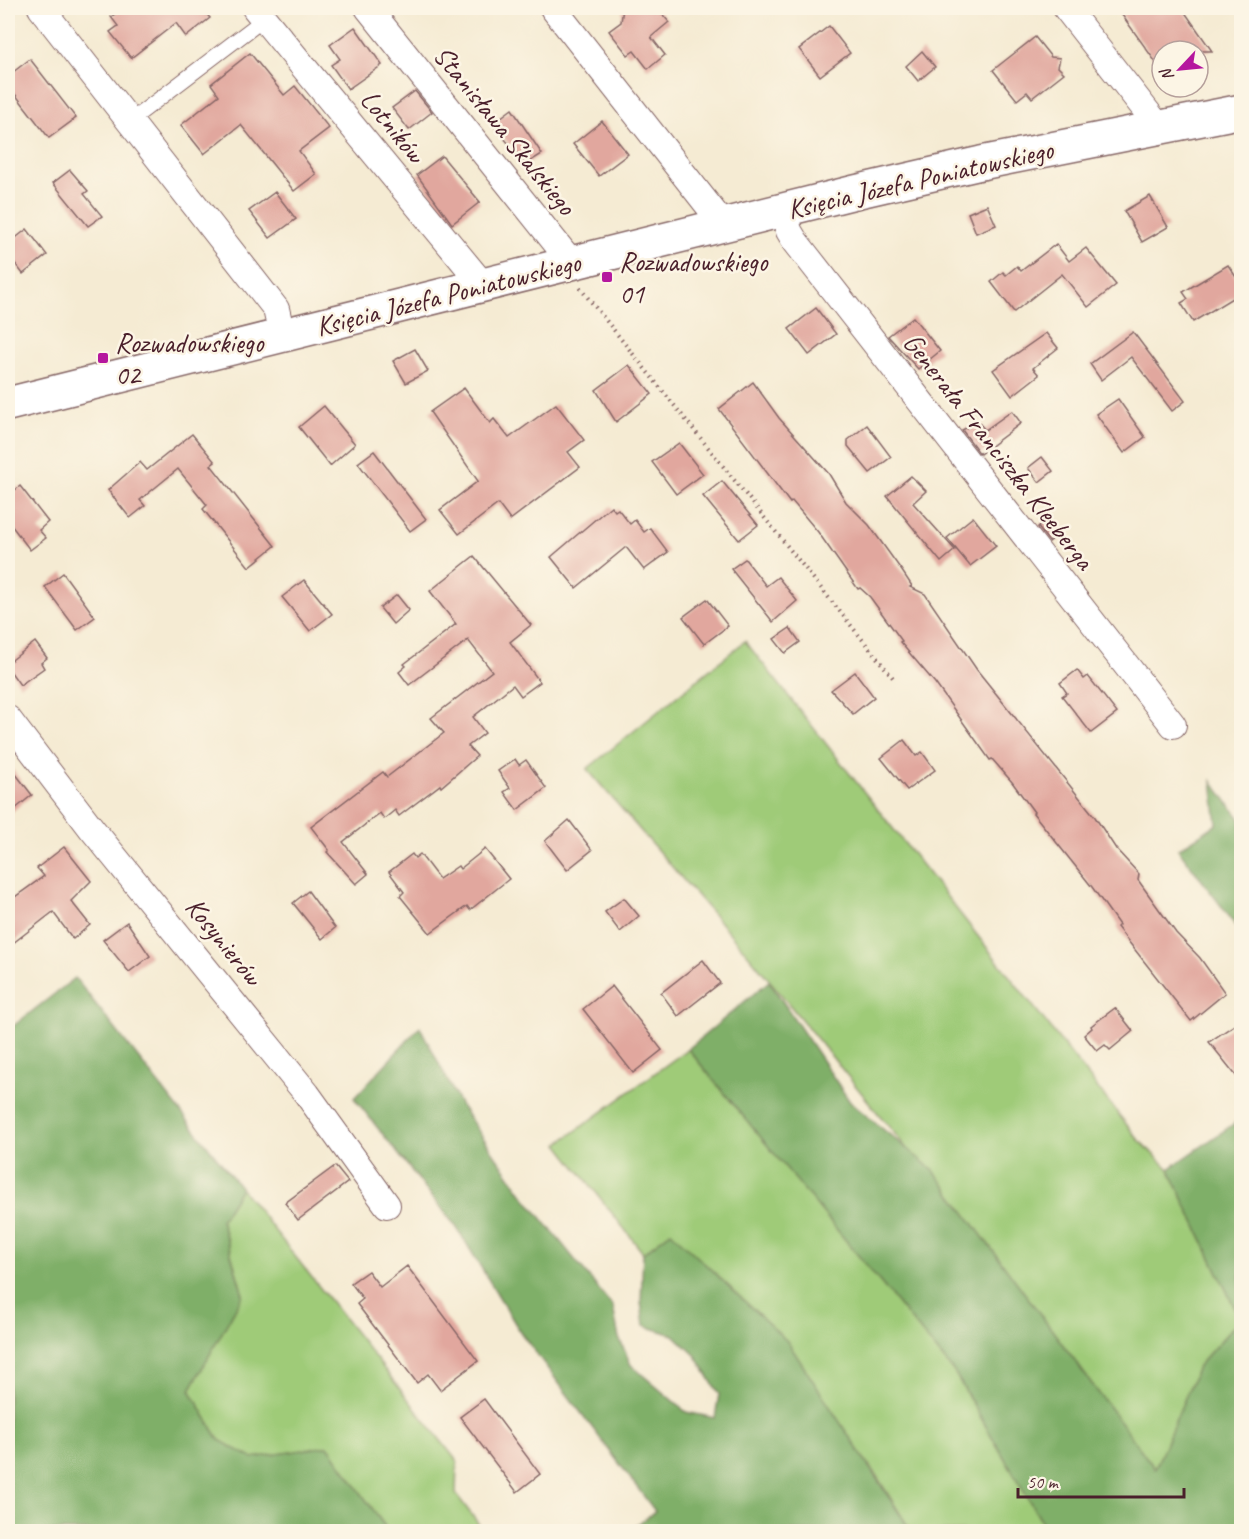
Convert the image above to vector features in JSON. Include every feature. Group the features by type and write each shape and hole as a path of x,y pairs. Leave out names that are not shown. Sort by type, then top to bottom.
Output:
{"street":[{"path":"41,8 276,309 282,335"},
{"name":"Stanisława Skalskiego","path":"368,8 567,264"},
{"path":"553,8 716,214 719,227"},
{"path":"1066,8 1159,127"},
{"name":"Lotników","path":"260,13 483,285"},
{"name":"Księcia Józefa Poniatowskiego","path":"8,404 981,163 1242,111"},
{"name":"Generała Franciszka Kleeberga","path":"784,211 795,241 1173,725"},
{"name":"Kosynierów","path":"8,719 92,829 307,1094 387,1205"}],"lane":[{"path":"130,121 260,13"}],"path":[{"path":"567,264 894,679"}],"green space":[{"path":"745,641 1138,1139 1169,1169 1240,1319 1199,1365 1155,1469 934,1171 908,1150 752,959 587,769"},
{"path":"1212,781 1241,820 1241,932 1178,849 1217,824"},
{"path":"75,978 241,1188 221,1220 243,1295 190,1390 219,1440 252,1458 328,1446 388,1531 8,1531 8,1030"},
{"path":"769,981 850,1102 934,1171 1155,1469 1199,1365 1240,1319 1169,1169 1241,1119 1241,1531 1047,1531 955,1373 688,1049"},
{"path":"420,1027 461,1106 523,1195 613,1307 619,1338 631,1365 686,1412 715,1418 719,1394 696,1356 674,1335 644,1326 641,1302 643,1253 671,1232 787,1341 911,1531 630,1531 655,1511 521,1333 457,1228 354,1098"},
{"path":"688,1049 955,1373 1047,1531 911,1531 871,1467 671,1232 643,1253 558,1144"},
{"path":"241,1188 457,1461 456,1494 484,1531 435,1531 434,1529 388,1531 328,1446 252,1459 219,1440 190,1390 243,1295 221,1220"}],"building":[{"path":"123,8 201,8 210,18 186,37 176,23 131,58 110,32 118,26 111,17"},
{"path":"623,8 657,8 669,22 651,37 665,55 648,69 634,51 628,55 609,31 621,22"},
{"path":"1117,8 1182,8 1204,39 1150,39 1150,54"},
{"path":"829,26 850,53 820,76 799,49"},
{"path":"355,27 382,65 348,89 331,65 340,59 330,45"},
{"path":"1035,37 1051,57 1060,58 1058,67 1064,73 1032,98 1027,92 1017,100 993,70"},
{"path":"922,51 935,67 918,81 906,66"},
{"path":"250,53 284,95 295,86 329,128 299,151 316,174 294,191 241,125 204,154 181,125 219,95 211,84"},
{"path":"30,59 76,118 49,138 8,85 8,76"},
{"path":"415,91 432,112 409,130 392,108"},
{"path":"512,109 542,154 526,164 492,124"},
{"path":"602,121 628,154 599,176 573,144"},
{"path":"442,156 480,202 452,224 417,175"},
{"path":"70,170 88,191 84,194 102,216 88,226 53,183"},
{"path":"275,192 296,219 270,238 249,211"},
{"path":"1150,196 1168,227 1142,242 1124,211"},
{"path":"987,205 996,225 976,233 968,213"},
{"path":"27,229 47,255 23,274 8,254 8,244"},
{"path":"1056,244 1069,261 1086,248 1116,285 1088,307 1062,274 1014,312 991,282 1003,272 1006,275 1017,266 1021,271"},
{"path":"1228,265 1242,286 1242,292 1193,322 1181,303 1188,299 1183,292"},
{"path":"816,308 836,334 809,355 789,329"},
{"path":"913,317 940,351 918,369 888,336"},
{"path":"1133,332 1185,401 1172,411 1131,357 1101,380 1090,364"},
{"path":"1046,333 1058,348 1033,368 1039,375 1012,396 993,370"},
{"path":"415,349 428,371 406,383 393,361"},
{"path":"629,365 652,394 616,422 596,390"},
{"path":"753,382 779,418 829,474 846,502 869,525 912,586 910,587 925,594 977,670 1095,817 1116,849 1139,874 1138,880 1176,933 1200,958 1225,993 1191,1021 1117,927 1119,925 1092,887 1033,813 1012,782 992,759 990,760 935,683 900,642 902,641 870,597 860,588 858,589 818,532 792,501 790,503 719,409"},
{"path":"464,388 490,423 494,419 509,438 556,404 584,440 568,452 580,467 510,520 498,504 459,534 440,510 478,481 430,412"},
{"path":"1118,399 1145,437 1124,453 1096,414"},
{"path":"324,406 355,444 330,466 299,427"},
{"path":"1012,411 1021,423 980,454 962,430 978,422 985,430"},
{"path":"867,425 891,457 870,473 848,446 848,440"},
{"path":"192,434 215,462 211,465 275,546 249,567 203,509 207,505 178,469 140,500 145,506 130,518 108,490 140,462 147,470"},
{"path":"679,443 703,474 676,494 652,462"},
{"path":"374,451 426,519 410,531 358,463"},
{"path":"1042,457 1053,471 1039,482 1028,468"},
{"path":"911,476 926,491 913,503 955,550 941,562 887,496"},
{"path":"722,481 758,525 739,540 703,496"},
{"path":"20,486 48,522 39,530 46,538 30,550 8,521 8,496"},
{"path":"611,506 615,511 618,509 630,524 635,520 644,532 650,528 668,552 644,570 626,547 576,588 551,557"},
{"path":"973,517 996,546 970,566 947,538"},
{"path":"1048,518 1060,534 1049,542 1038,527"},
{"path":"474,556 531,625 510,642 540,682 521,696 513,685 473,717 485,733 468,746 477,756 441,787 440,785 399,816 395,810 384,819 380,813 343,842 368,874 356,884 327,852 329,850 311,827 383,772 387,777 444,733 431,718 492,671 468,640 409,685 399,672 406,666 404,664 456,624 430,591"},
{"path":"745,559 766,586 778,577 797,601 773,622 731,569"},
{"path":"63,573 95,617 77,630 45,587"},
{"path":"304,580 332,614 310,631 282,597"},
{"path":"397,595 409,610 393,624 380,608"},
{"path":"707,599 728,626 704,644 683,617"},
{"path":"790,628 800,642 785,653 774,639"},
{"path":"35,642 47,658 41,663 44,668 20,685 8,668 8,663"},
{"path":"1077,670 1084,679 1088,676 1117,713 1091,733 1062,696 1067,693 1060,683"},
{"path":"855,672 874,697 853,714 831,690"},
{"path":"904,740 916,756 922,752 935,770 907,790 881,758"},
{"path":"515,759 519,765 526,760 546,788 517,810 504,792 510,788 498,771"},
{"path":"8,764 32,795 8,815"},
{"path":"569,820 592,850 567,870 545,841"},
{"path":"64,847 91,881 71,901 90,925 73,939 53,912 8,947 8,902 44,876 37,868"},
{"path":"485,849 509,879 470,910 467,906 430,933 400,896 404,892 389,872 412,854 415,858 420,854 439,879 458,866 460,869"},
{"path":"308,891 335,928 322,939 293,903"},
{"path":"624,898 639,916 620,932 605,912"},
{"path":"127,922 150,956 129,972 103,940"},
{"path":"703,960 720,983 678,1016 661,993"},
{"path":"612,986 662,1050 633,1073 583,1009"},
{"path":"1115,1008 1133,1031 1110,1050 1105,1045 1097,1051 1084,1035 1092,1028 1091,1026"},
{"path":"1242,1020 1242,1083 1209,1042"},
{"path":"335,1166 348,1182 298,1220 285,1203"},
{"path":"407,1266 478,1361 440,1390 428,1374 417,1383 357,1304 363,1299 351,1283 368,1271 380,1287"},
{"path":"484,1399 540,1474 517,1492 460,1417"}],"place":[{"name":"Rozwadowskiego 01","path":"607,277"},
{"name":"Rozwadowskiego 02","path":"103,358"}]}
